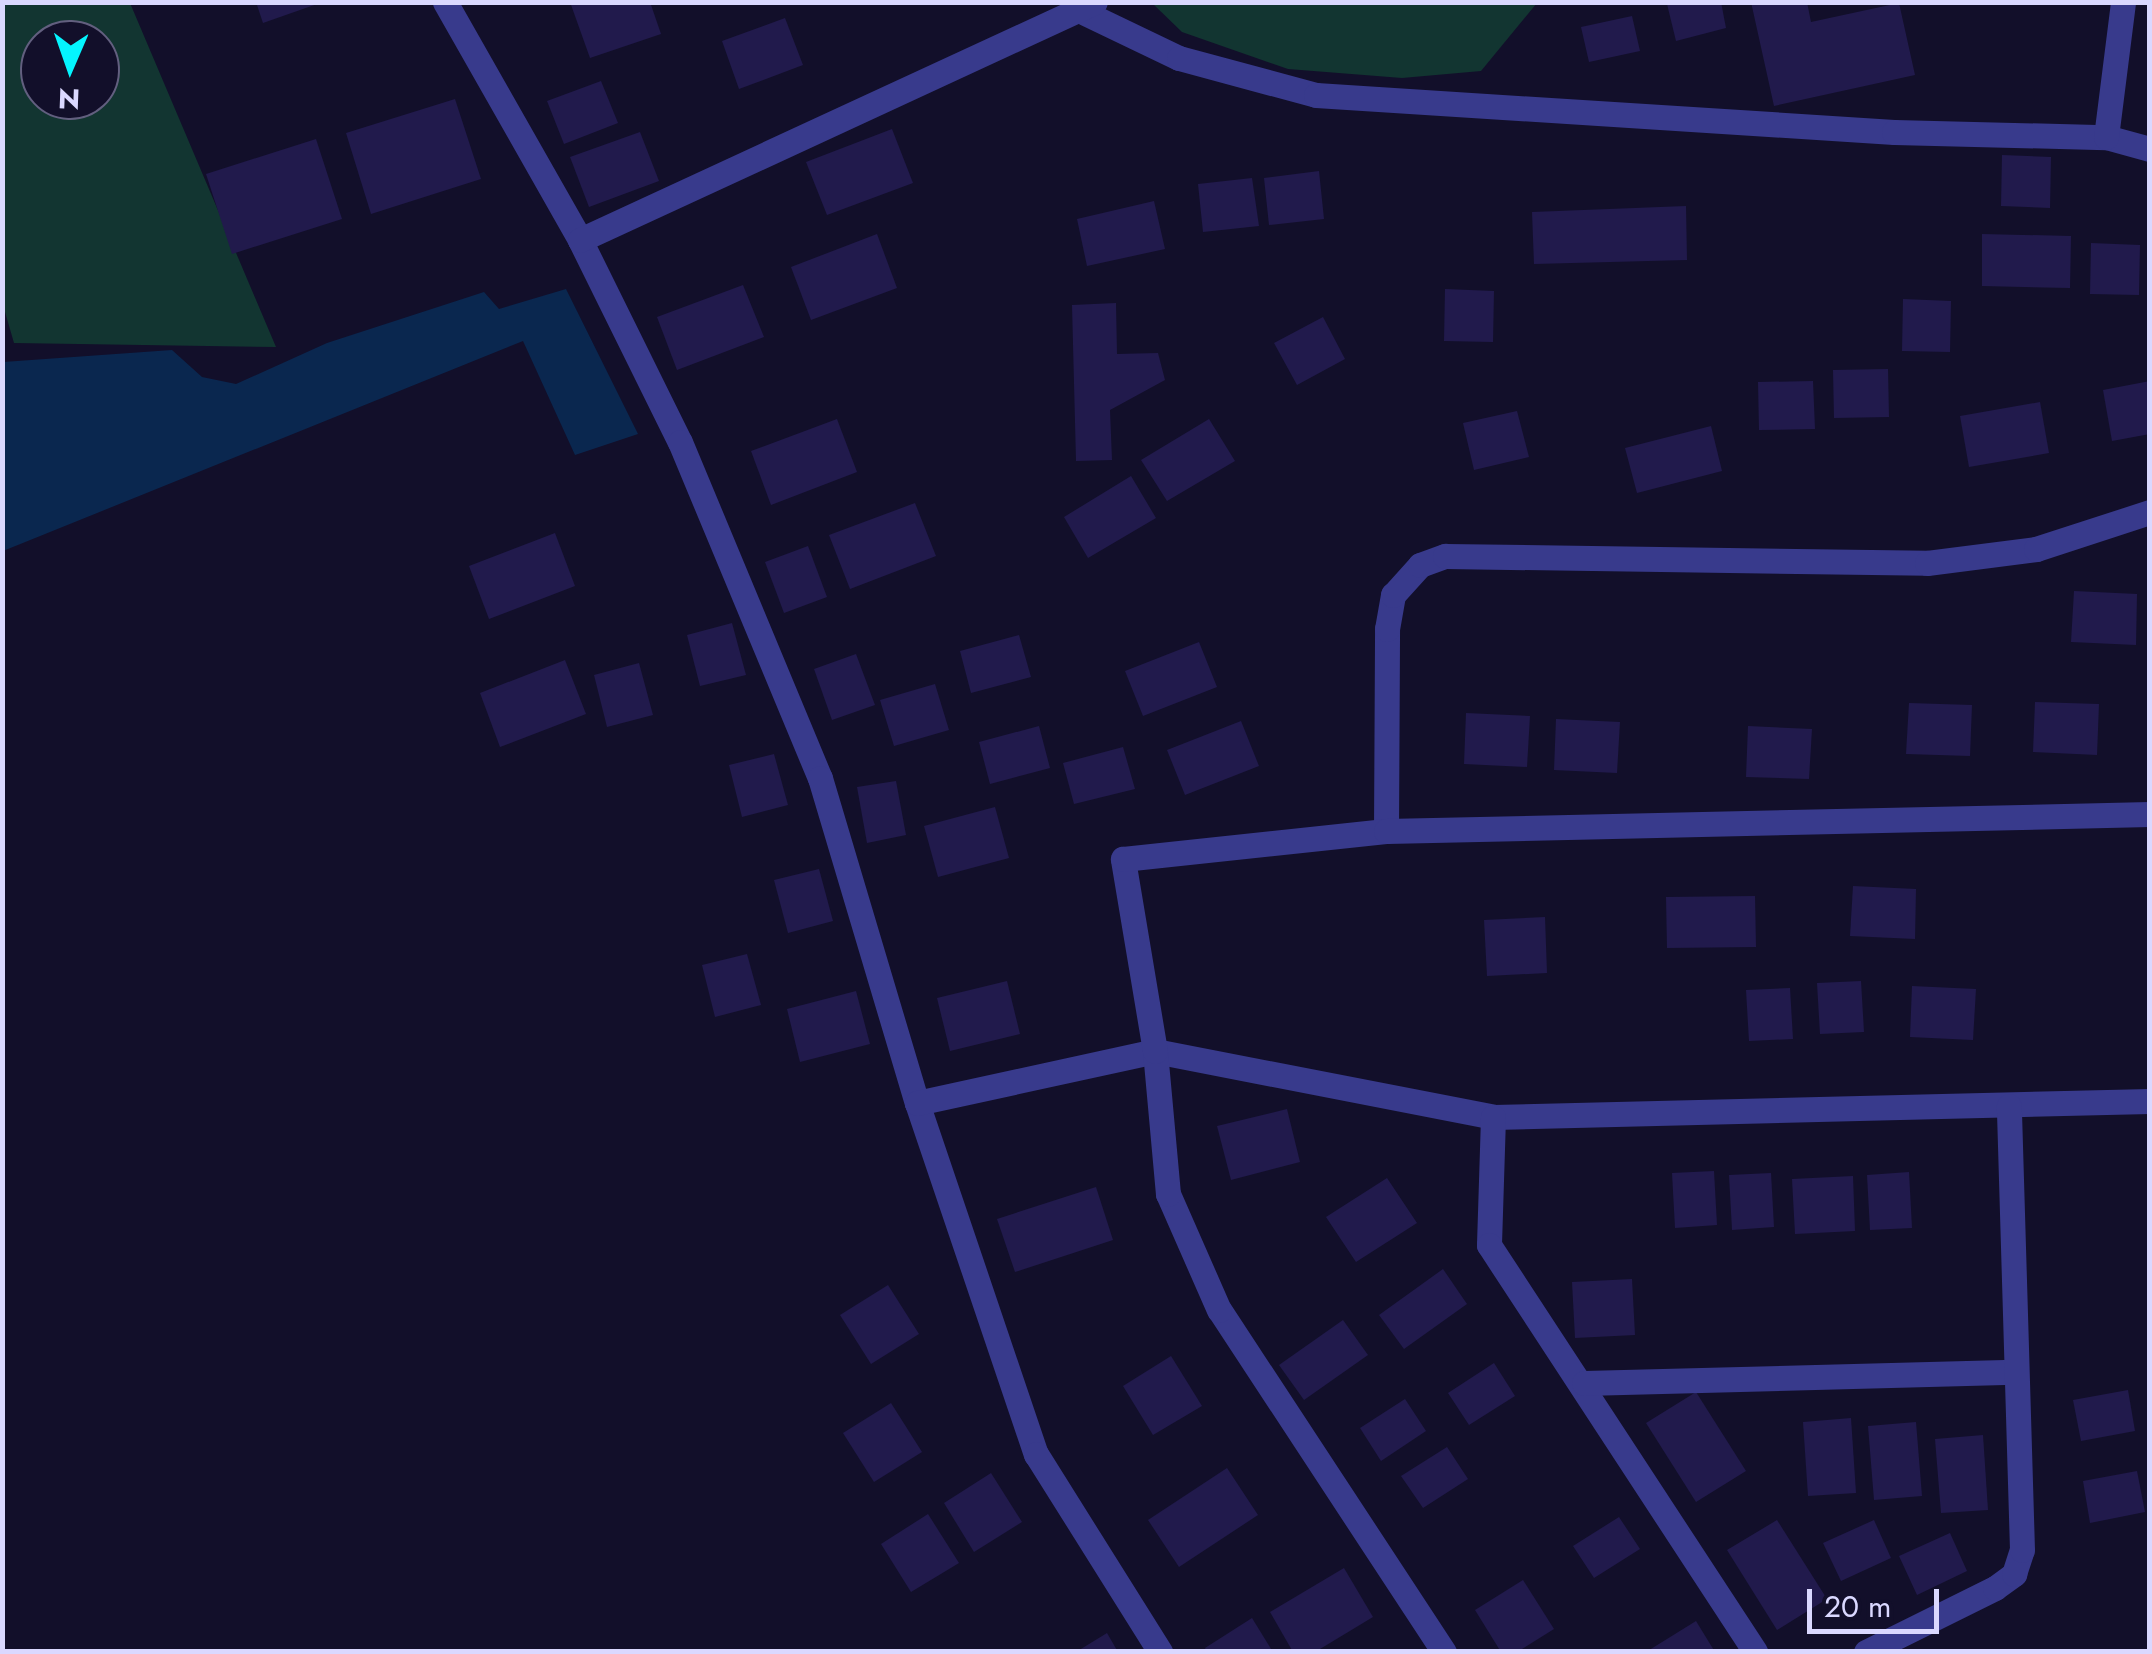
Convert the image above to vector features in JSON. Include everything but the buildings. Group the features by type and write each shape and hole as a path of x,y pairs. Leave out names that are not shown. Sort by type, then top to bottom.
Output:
{"street":[{"path":"445,2 580,240 680,442 820,778 916,1103 1036,1454 1160,1652"},
{"path":"2106,137 2122,2"},
{"path":"580,240 984,52 1090,8 1179,58 1316,95 1894,132 2106,137 2150,150"},
{"path":"1386,832 1387,629 1394,595 1420,565 1445,556 1927,563 2036,549 2150,512"},
{"path":"1444,1652 1220,1310 1168,1194 1154,1051 1122,859 1386,832 2150,814"},
{"path":"916,1103 1154,1051 1493,1117 2150,1101"},
{"path":"1866,1652 2014,1574 2022,1522 2014,1372 2009,1106"},
{"path":"1493,1117 1490,1245 1584,1383 1754,1652"},
{"path":"1584,1383 2014,1372"}],"green space":[{"path":"3,3 130,3 276,347 14,343 3,305"},
{"path":"1152,3 1537,3 1481,71 1402,78 1288,69 1182,32"}],"water":[{"path":"566,289 638,434 575,455 523,341 3,551 3,362 172,350 202,377 236,384 327,343 484,292 499,309"}]}
